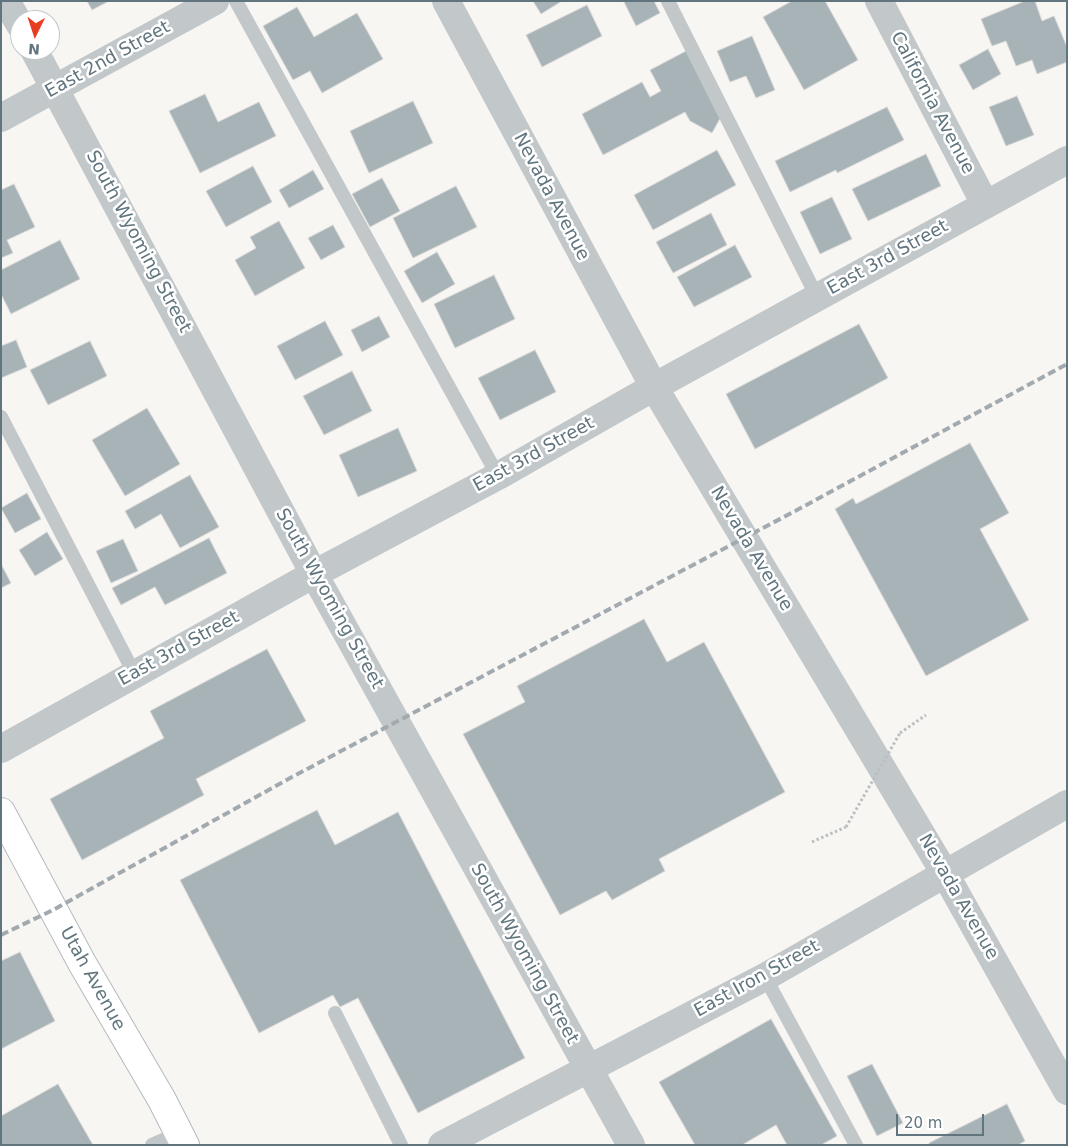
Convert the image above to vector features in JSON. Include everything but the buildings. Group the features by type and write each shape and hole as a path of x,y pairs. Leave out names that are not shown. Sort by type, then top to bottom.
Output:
{"main road":[{"name":"Utah Avenue","path":"1,812 82,963 162,1100 182,1139"}],"street":[{"name":"East 2nd Street","path":"1,118 215,1"},
{"name":"Nevada Avenue","path":"446,1 654,387 944,872 1067,1091"},
{"name":"California Avenue","path":"878,1 985,204"},
{"name":"South Wyoming Street","path":"40,60 314,574 631,1145"},
{"name":"East 3rd Street","path":"1,749 134,673 498,476 654,387 1067,160"},
{"name":"East Iron Street","path":"442,1145 765,976 944,872 1067,804"}],"lane":[{"path":"236,1 498,476"},
{"path":"668,1 817,297"},
{"path":"1,417 134,673"},
{"path":"765,976 856,1145"},
{"path":"335,1013 401,1145"},
{"path":"152,1145 182,1139"}],"path":[{"path":"812,842 846,827 900,733 926,714"}],"railway":[{"path":"1,935 53,910 292,777 797,510 1067,364"}]}
